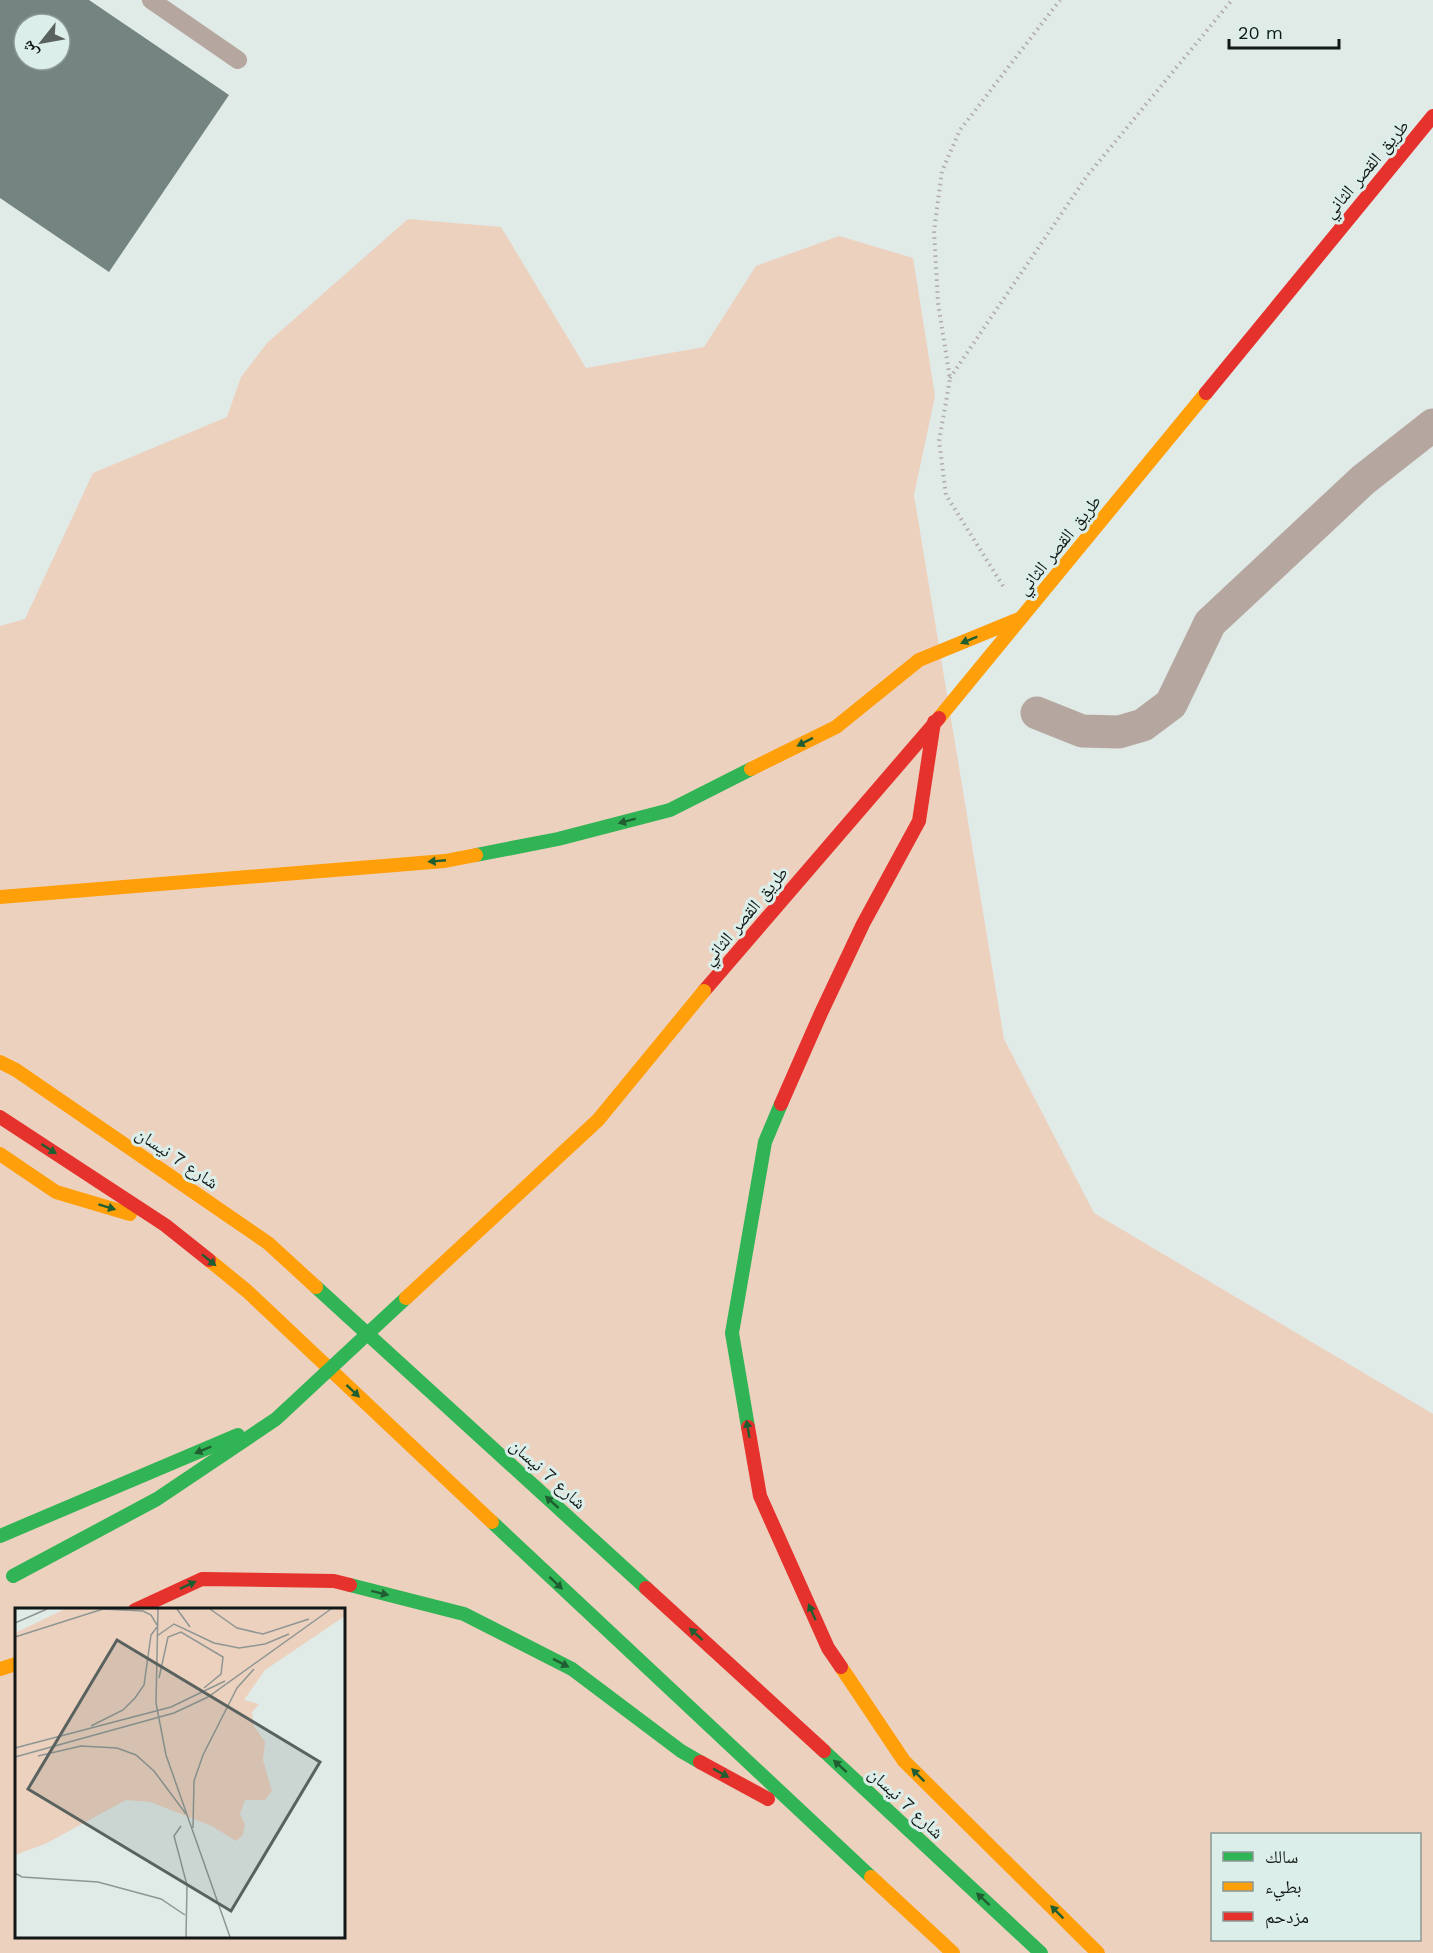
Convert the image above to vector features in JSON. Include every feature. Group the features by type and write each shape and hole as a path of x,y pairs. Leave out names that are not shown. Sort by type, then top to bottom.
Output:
{"main road":[{"name":"طريق القصر الثاني","path":"276,1419 598,1120 704,991 1023,618 1433,116"},
{"path":"0,897 446,861 558,839 670,810 836,727 919,660 1023,618"},
{"path":"934,722 919,821 863,924 765,1142 732,1333 760,1496 828,1648 904,1761 1098,1953"},
{"name":"شارع 7 نيسان","path":"0,1062 16,1070 268,1243 1041,1953"},
{"path":"0,1117 165,1224 247,1291 811,1822 954,1953"},
{"path":"0,1154 56,1192 165,1224"},
{"path":"3,1535 276,1419"},
{"path":"0,1583 157,1499 276,1419"},
{"path":"139,1608 202,1579 334,1581 464,1614 572,1669 681,1751 811,1822"},
{"path":"0,1669 15,1664"}],"street":[{"path":"1036,713 1082,731 1119,732 1143,725 1171,704 1210,623 1363,480 1433,425"}],"lane":[{"path":"151,0 238,60"}],"path":[{"path":"1023,618 946,495 939,441 950,379 938,303 934,231 942,171 960,130 1060,0"},
{"path":"950,379 1087,176 1232,0"}],"shaded area":[{"path":"408,219 501,227 586,368 704,347 756,266 839,236 913,258 935,396 914,495 1004,1039 1094,1213 1433,1414 1433,1953 0,1953 0,626 25,619 93,473 227,417 241,377 267,343"}],"building":[{"path":"0,0 89,0 229,95 109,272 0,198"}],"traffic: fast":[{"path":"476,855 558,839 670,810 751,769"},
{"path":"748,1427 732,1333 765,1142 781,1104"},
{"path":"316,1287 646,1588"},
{"path":"13,1576 157,1499 276,1419 406,1298"},
{"path":"0,1536 238,1435"},
{"path":"492,1522 871,1877"},
{"path":"350,1585 464,1614 572,1669 681,1751 700,1762"},
{"path":"824,1751 1041,1953"}],"traffic: slow":[{"path":"939,718 1206,393"},
{"path":"751,769 836,727 919,660 1019,619"},
{"path":"0,897 445,861 476,855"},
{"path":"406,1298 598,1120 704,991"},
{"path":"0,1062 16,1070 268,1243 316,1287"},
{"path":"0,1154 56,1192 130,1214"},
{"path":"209,1260 247,1291 492,1522"},
{"path":"0,1669 15,1664"},
{"path":"841,1667 904,1761 1098,1953"},
{"path":"871,1877 953,1953"}],"traffic: jam":[{"path":"1206,393 1433,116"},
{"path":"704,991 939,718"},
{"path":"781,1104 863,924 919,821 934,722"},
{"path":"0,1117 165,1225 209,1260"},
{"path":"748,1427 760,1496 828,1648 841,1667"},
{"path":"139,1608 202,1579 334,1581 350,1585"},
{"path":"646,1588 824,1751"},
{"path":"700,1762 768,1799"}]}
